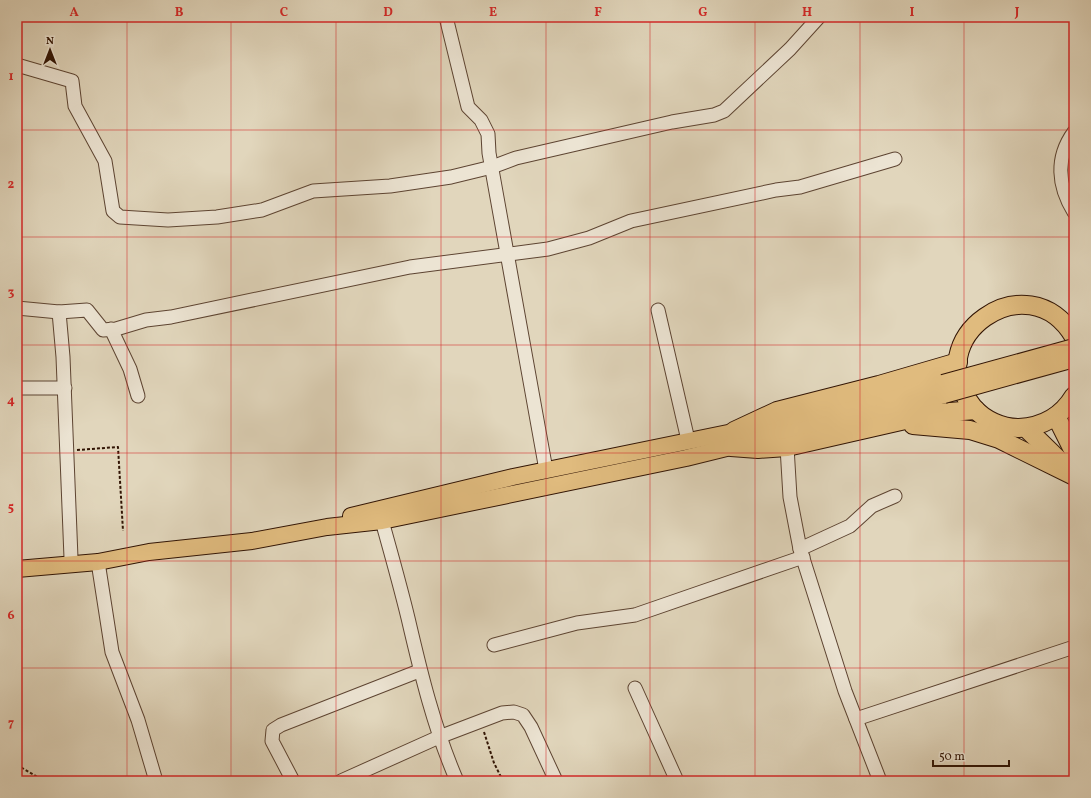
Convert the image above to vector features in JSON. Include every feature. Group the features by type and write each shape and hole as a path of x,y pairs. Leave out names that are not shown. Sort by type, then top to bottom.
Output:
{"highway":[{"path":"1073,336 1063,322 1045,310 1024,305 1003,307 984,316 969,332 962,346 958,362 960,383 964,393 976,410 1002,432 1074,475"},
{"path":"732,439 777,411 879,385 958,362"},
{"path":"891,424 931,425 1002,432 1026,428 1046,422 1064,409 1074,396"},
{"path":"732,439 758,449 787,447 936,413 976,410"},
{"path":"1056,416 1074,452"},
{"path":"1026,428 1074,475"}],"main road":[{"path":"943,389 1073,336"},
{"path":"17,564 145,547 249,536 378,516 621,472 732,439 782,422 943,389 1074,359"},
{"path":"17,569 98,562 149,552 252,541 378,516 546,470 688,440 732,439"}],"street":[{"path":"446,17 468,107 481,120 488,134 492,167 507,254 546,470"},
{"path":"17,65 72,81 75,106 104,161 113,210 120,217 168,220 217,217 262,210 313,191 419,182 451,177 492,167 516,158 672,122 714,115 724,111 790,49 819,17"},
{"path":"1074,132 1068,140 1060,163 1062,186 1074,212"},
{"path":"17,308 59,312 87,310 102,330 111,329 146,320 170,317 410,268 548,249 589,238 630,221 776,190 800,187 895,159"},
{"path":"658,310 688,440"},
{"path":"59,312 65,388 71,558"},
{"path":"111,329 130,369 138,396"},
{"path":"19,388 65,388"},
{"path":"787,447 790,497 802,553 845,691 880,781"},
{"path":"494,645 577,623 635,614 802,553 850,526 872,506 895,496"},
{"path":"378,516 408,617 419,671 439,737 457,781"},
{"path":"98,562 112,652 138,720 156,781"},
{"path":"856,719 1074,647"},
{"path":"293,781 272,741 273,730 280,725 419,671"},
{"path":"635,688 677,781"},
{"path":"341,781 439,737 502,713 514,712 523,714 531,727 556,781"}],"path":[{"path":"17,462 19,388"},
{"path":"68,450 118,447 123,531"},
{"path":"480,721 494,763 503,781"},
{"path":"17,765 36,776 39,781"}]}
